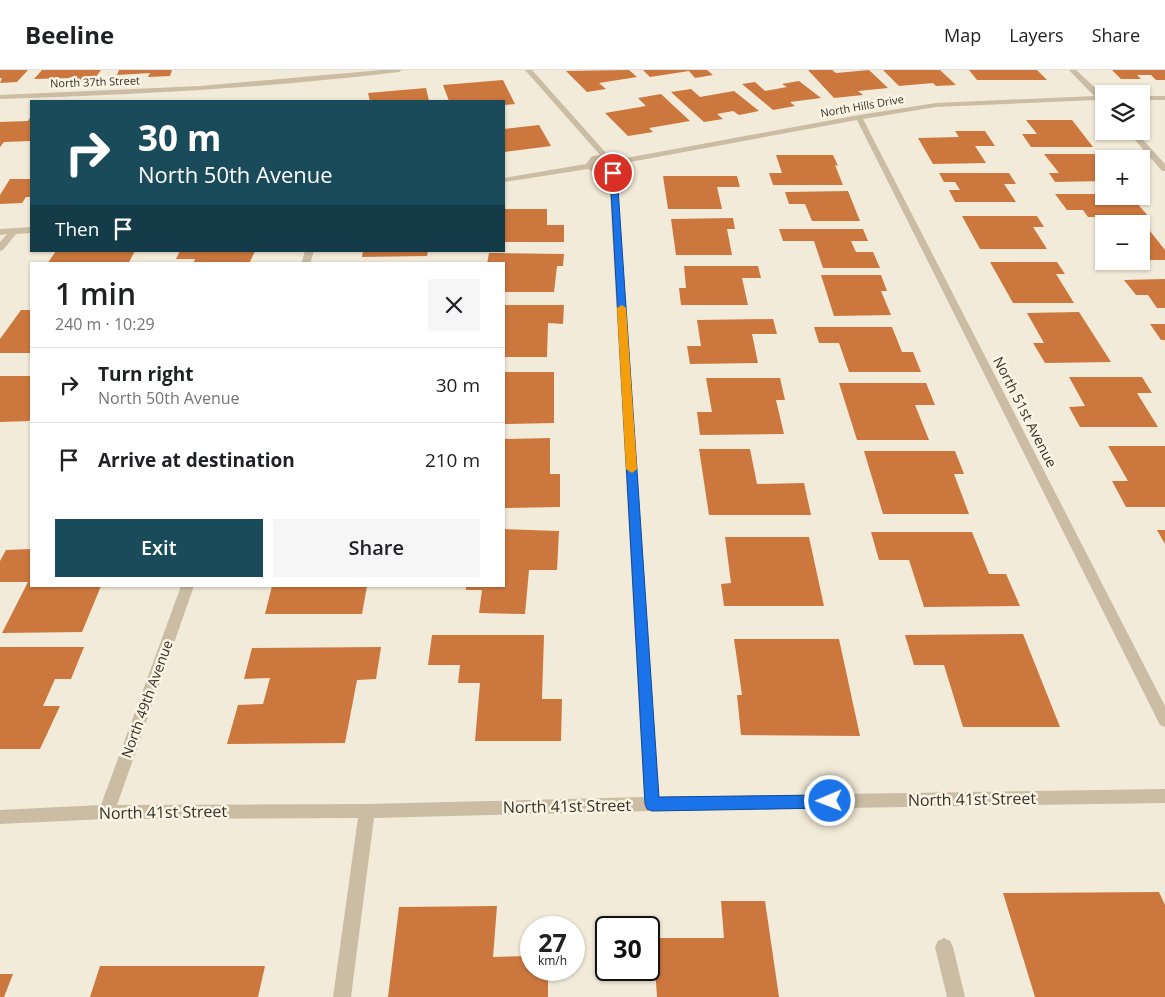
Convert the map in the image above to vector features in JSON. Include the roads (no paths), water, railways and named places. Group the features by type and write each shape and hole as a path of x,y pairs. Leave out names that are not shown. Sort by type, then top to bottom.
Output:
{"street":[{"name":"North 37th Street","path":"0,97 124,94 331,79 399,70"},
{"path":"528,70 605,156"},
{"path":"1072,70 1095,92"},
{"path":"1150,98 1165,98"},
{"name":"North Hills Drive","path":"626,160 859,117 936,105 1095,99"},
{"name":"North 51st Avenue","path":"859,117 1165,721"},
{"path":"1139,140 1165,168"},
{"path":"505,180 590,166 596,171 613,173 627,168 629,165 626,160 617,156 605,156 595,158 590,163 590,166"},
{"path":"613,173 652,804"},
{"path":"0,232 30,230"},
{"path":"0,248 13,232"},
{"name":"North 49th Avenue","path":"106,812 188,587"},
{"name":"North 41st Street","path":"0,817 106,812 367,811 652,804 1165,796"},
{"path":"342,997 367,811"},
{"path":"944,947 956,997"}]}
